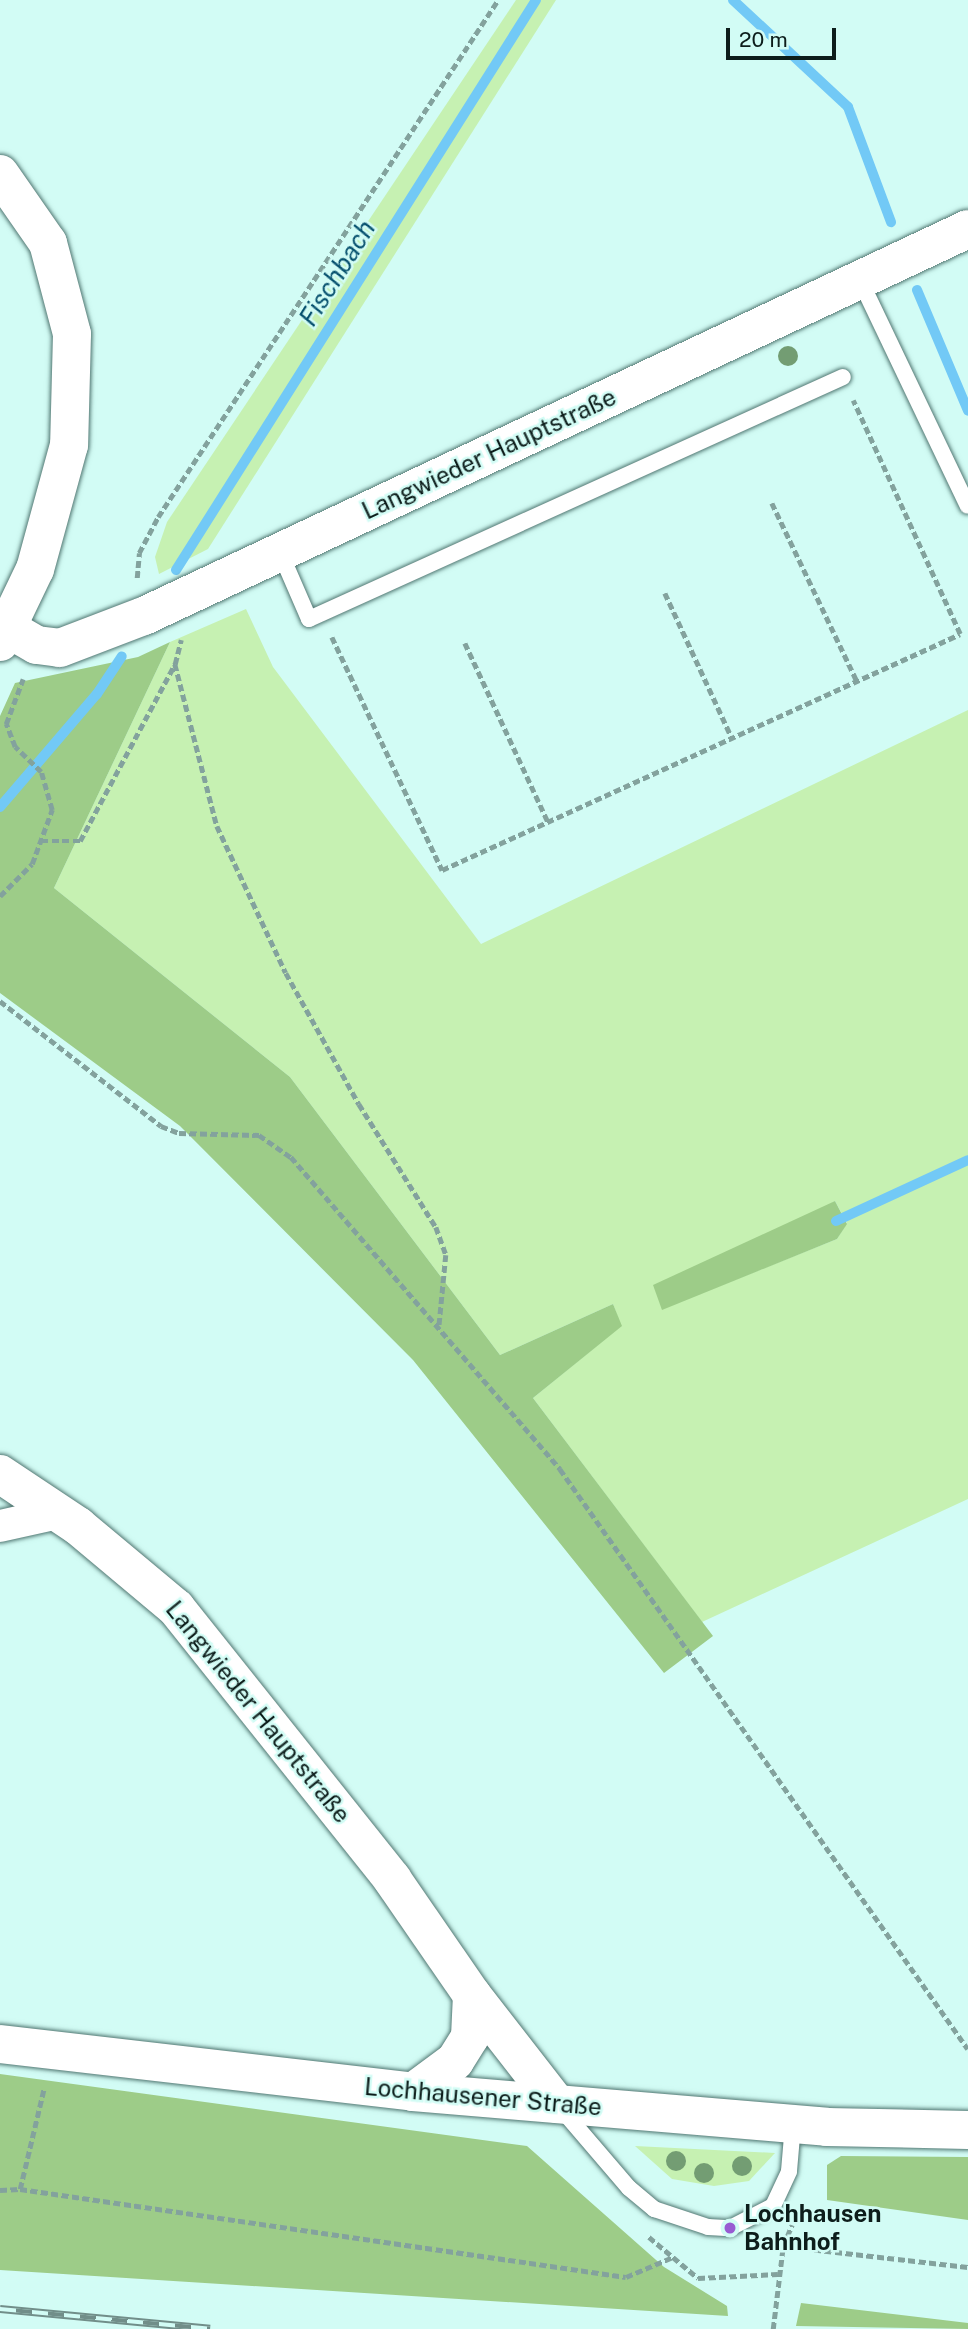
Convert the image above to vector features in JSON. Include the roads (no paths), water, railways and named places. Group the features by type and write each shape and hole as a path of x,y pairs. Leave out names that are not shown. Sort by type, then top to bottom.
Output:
{"street":[{"path":"0,174 48,243 72,334 69,445 35,569 4,635"},
{"name":"Langwieder Hauptstraße","path":"4,635 37,645 60,648 144,616 968,229"},
{"name":"Langwieder Hauptstraße","path":"0,1474 58,1513 176,1608 393,1879 472,1995 557,2104"},
{"path":"0,1526 58,1513"},
{"path":"413,2092 455,2061 470,2038 472,1995"},
{"name":"Lochhausener Straße","path":"0,2044 413,2092 793,2124 968,2130"}],"lane":[{"path":"859,280 968,506"},
{"path":"280,552 309,619 843,377"},
{"path":"557,2104 629,2188 654,2209 708,2227 730,2228 773,2206 789,2171 793,2124"}],"waterway":[{"name":"Fischbach","path":"176,570 536,0"},
{"path":"733,0 848,107 891,222"},
{"name":"Fischbach","path":"917,290 968,411"},
{"name":"Fischbach","path":"0,807 97,694 122,656"},
{"name":"Fischbach","path":"836,1221 968,1160"}],"railway":[{"path":"0,2309 210,2329"}],"place":[{"name":"Lochhausen Bahnhof","path":"730,2228"}]}
